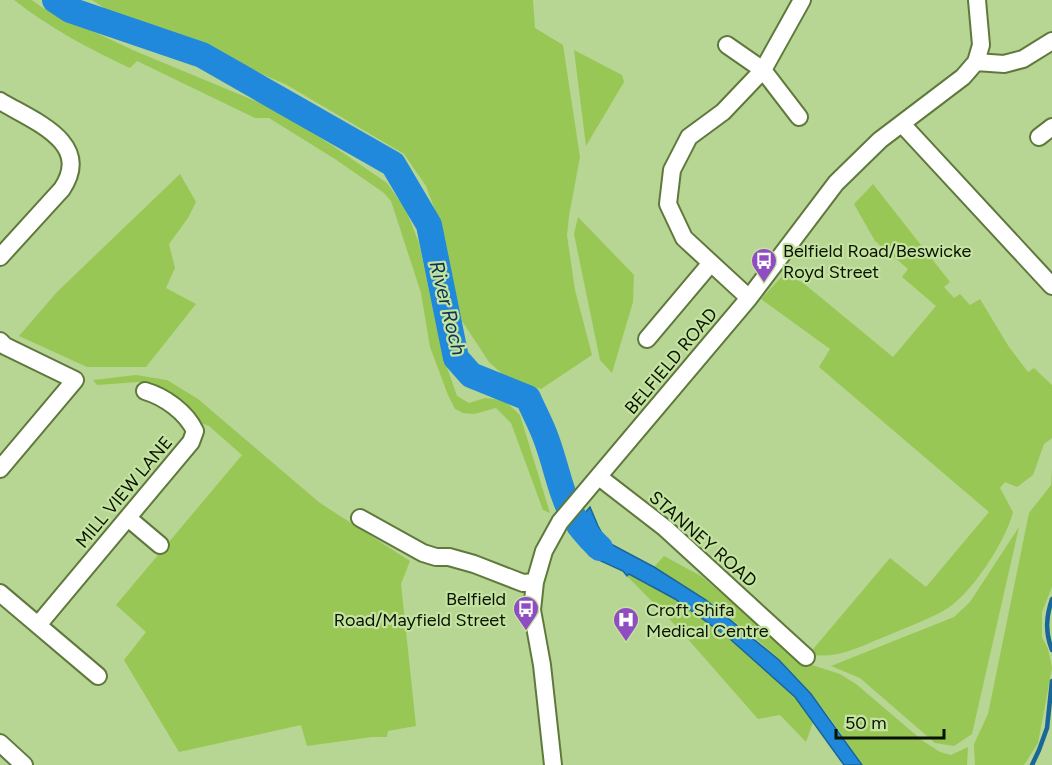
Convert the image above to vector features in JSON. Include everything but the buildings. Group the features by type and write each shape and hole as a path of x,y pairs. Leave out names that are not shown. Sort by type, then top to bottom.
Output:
{"street":[{"path":"749,298 684,238 668,204 672,170 689,137 723,112 763,70 801,0"},
{"path":"977,0 978,53 1004,64 1023,59 1052,41"},
{"path":"728,45 763,70 799,117"},
{"name":"BELFIELD ROAD","path":"553,765 542,665 532,610 535,582 544,551 560,522 749,298 836,183 880,140 963,77 978,53"},
{"path":"0,101 65,143 71,154 72,166 70,178 63,189 0,257"},
{"path":"902,124 1052,286"},
{"path":"647,339 711,263"},
{"path":"0,469 75,380 2,346"},
{"name":"MILL VIEW LANE","path":"38,625 191,442 195,431 182,413 166,400 145,391"},
{"name":"STANNEY ROAD","path":"599,477 665,528 806,657"},
{"path":"128,518 160,545"},
{"path":"360,518 430,555 449,557 474,564 523,582 535,582"},
{"path":"0,593 98,676"},
{"path":"0,743 24,765"}],"green space":[{"path":"14,0 32,0 43,8 135,51 277,110 387,183 406,210 419,243 443,356 457,396 469,403 485,398 504,400 520,415 550,513 543,510 511,423 496,408 474,414 463,413 455,409 430,347 421,293 391,201 384,193 269,118 255,118 137,61 130,68 70,37"},
{"path":"92,0 533,0 535,28 563,45 580,157 567,235 575,290 592,355 541,389 509,380 489,362 462,321 451,286 437,216 426,186 404,154 287,85 175,36 115,15"},
{"path":"574,50 622,75 624,82 586,146"},
{"path":"180,174 196,202 188,218 169,244 175,268 166,288 196,304 146,367 87,367 19,336 57,292"},
{"path":"873,184 950,282 944,287 954,298 960,294 970,305 980,299 1009,347 1028,372 1034,368 1052,385 1052,438 1044,444 1033,475 1017,487 1005,482 1000,488 1013,512 1009,524 986,567 953,604 928,619 854,649 827,655 809,654 890,558 926,587 989,512 819,367 830,349 761,299 784,274 802,282 893,357 936,306 902,277 908,269 875,241 854,204"},
{"path":"578,217 634,275 633,302 612,373 600,360 574,234"},
{"path":"136,375 167,380 198,399 320,503 410,561 401,584 416,726 388,731 387,737 307,746 301,725 179,752 124,660 146,632 116,605 242,455 209,426 200,423 152,384 138,382 97,385 93,380"},
{"path":"1052,469 1052,587 1042,612 1042,637 1048,649 1052,668 1038,743 1024,765 975,765 974,744 988,714 1029,513 1051,485"},
{"path":"1019,527 972,734 954,746 935,743 860,678 831,666 954,617 970,602"},
{"path":"664,556 701,576 803,662 840,674 856,684 923,741 940,752 951,755 968,747 967,765 862,765 818,702 776,657 738,624 697,594 654,567"},
{"path":"629,574 675,599 730,639 795,697 813,722 806,742 780,715 758,719 679,629 627,576"}],"water":[{"path":"590,507 607,542 654,567 706,600 779,660 811,694 862,765 844,765 795,697 730,639 675,599 590,556 569,532"}],"waterway":[{"name":"River Roch","path":"55,0 70,10 202,55 393,164 429,225 456,358 471,375 528,398 545,435 570,511 587,535 600,548"},
{"path":"1052,599 1047,624 1052,650"},
{"path":"1032,765 1047,728 1052,681"}],"place":[{"name":"Belfield Road/Beswicke Royd Street","path":"764,284"},
{"name":"Belfield Road/Mayfield Street","path":"526,632"},
{"name":"Croft Shifa Medical Centre","path":"626,643"}]}
